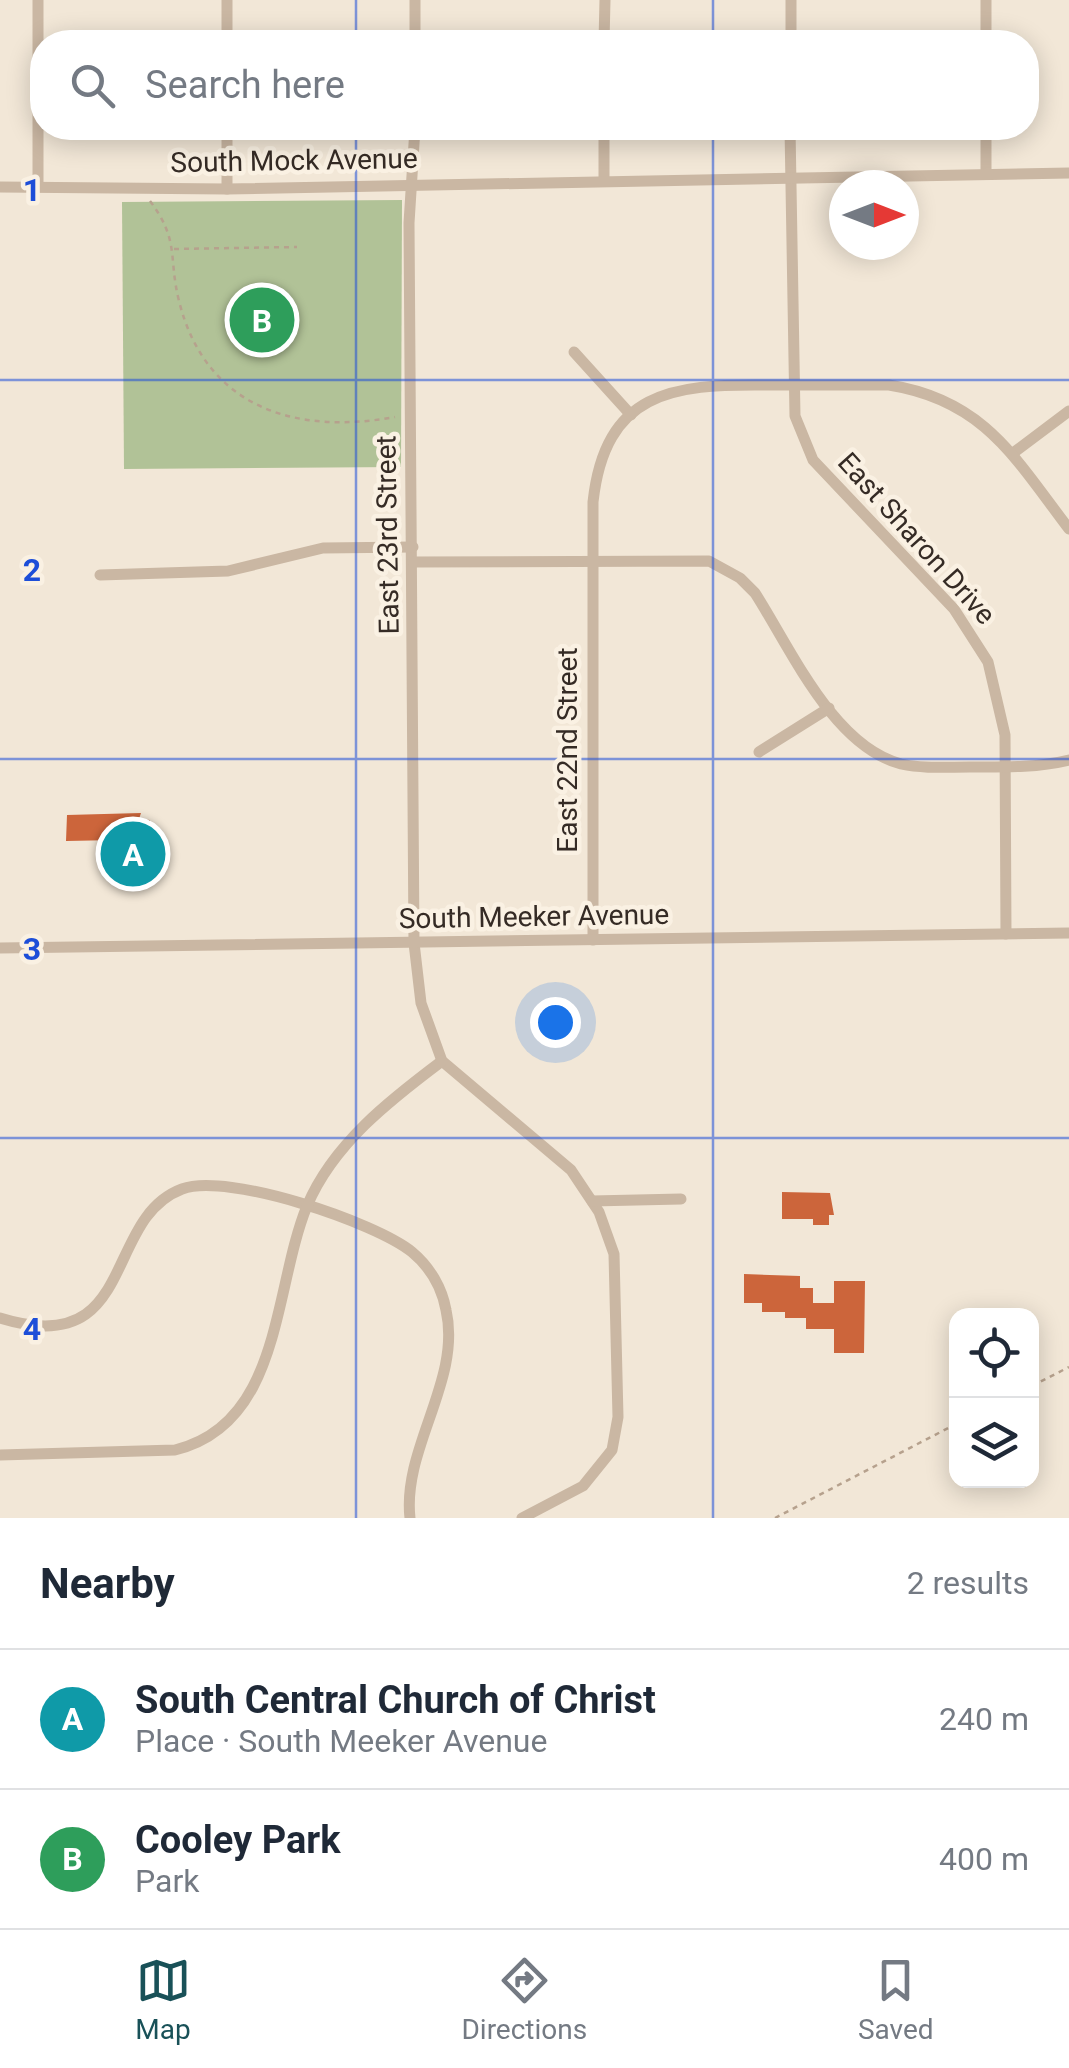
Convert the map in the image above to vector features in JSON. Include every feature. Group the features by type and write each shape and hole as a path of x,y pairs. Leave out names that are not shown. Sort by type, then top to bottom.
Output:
{"street":[{"path":"38,0 38,30"},
{"path":"227,0 227,30"},
{"path":"415,0 415,30"},
{"path":"604,0 604,30"},
{"path":"791,0 791,30"},
{"path":"986,0 986,30"},
{"path":"38,140 38,187"},
{"path":"227,140 227,189"},
{"name":"East 23rd Street","path":"415,140 409,223 414,943 421,1003 442,1061"},
{"path":"604,140 604,179"},
{"name":"East Sharon Drive","path":"790,140 795,416 813,460 954,609 976,638 1002,708 1006,934"},
{"path":"986,140 986,174"},
{"name":"South Mock Avenue","path":"0,187 227,189 1069,173"},
{"path":"574,352 632,415 663,394 686,386 919,390 974,416 1014,453 1069,529"},
{"path":"1014,453 1069,411"},
{"name":"East 22nd Street","path":"593,940 592,559 596,479 608,444 632,415"},
{"path":"100,575 228,571 323,548 413,547"},
{"path":"413,562 701,559 724,567 755,593 829,708 858,742 899,763 1006,767 1069,760"},
{"path":"759,752 829,708"},
{"name":"South Meeker Avenue","path":"0,948 1069,933"},
{"path":"0,1455 174,1450 219,1430 255,1387 307,1206 366,1122 442,1061 558,1157 592,1200 608,1233 616,1266 616,1438 601,1468 584,1486 522,1518"},
{"path":"0,1318 34,1326 55,1324 89,1310 114,1286 144,1218 182,1189 228,1184 307,1206 401,1244 423,1262 441,1292 449,1339 410,1484 410,1518"},
{"path":"592,1200 681,1199"}],"path":[{"path":"140,188 164,218 185,322 202,356 232,388 270,412 308,423 355,424 395,417"},
{"path":"173,249 297,247"},
{"path":"1039,1382 1069,1366"},
{"path":"775,1518 949,1428"}],"green space":[{"path":"402,200 401,467 124,469 122,202"}],"building":[{"path":"141,813 139,819 150,820 150,869 116,867 116,840 66,841 67,815"},
{"path":"782,1192 830,1193 834,1215 829,1215 829,1225 813,1225 813,1219 782,1219"},
{"path":"744,1274 800,1276 800,1288 813,1288 813,1303 834,1303 834,1281 865,1281 864,1353 834,1353 834,1329 806,1329 806,1318 785,1318 785,1312 762,1312 762,1303 744,1303"}],"place":[{"name":"Cooley Park","path":"262,320"},
{"name":"South Central Church of Christ","path":"133,854"}]}
